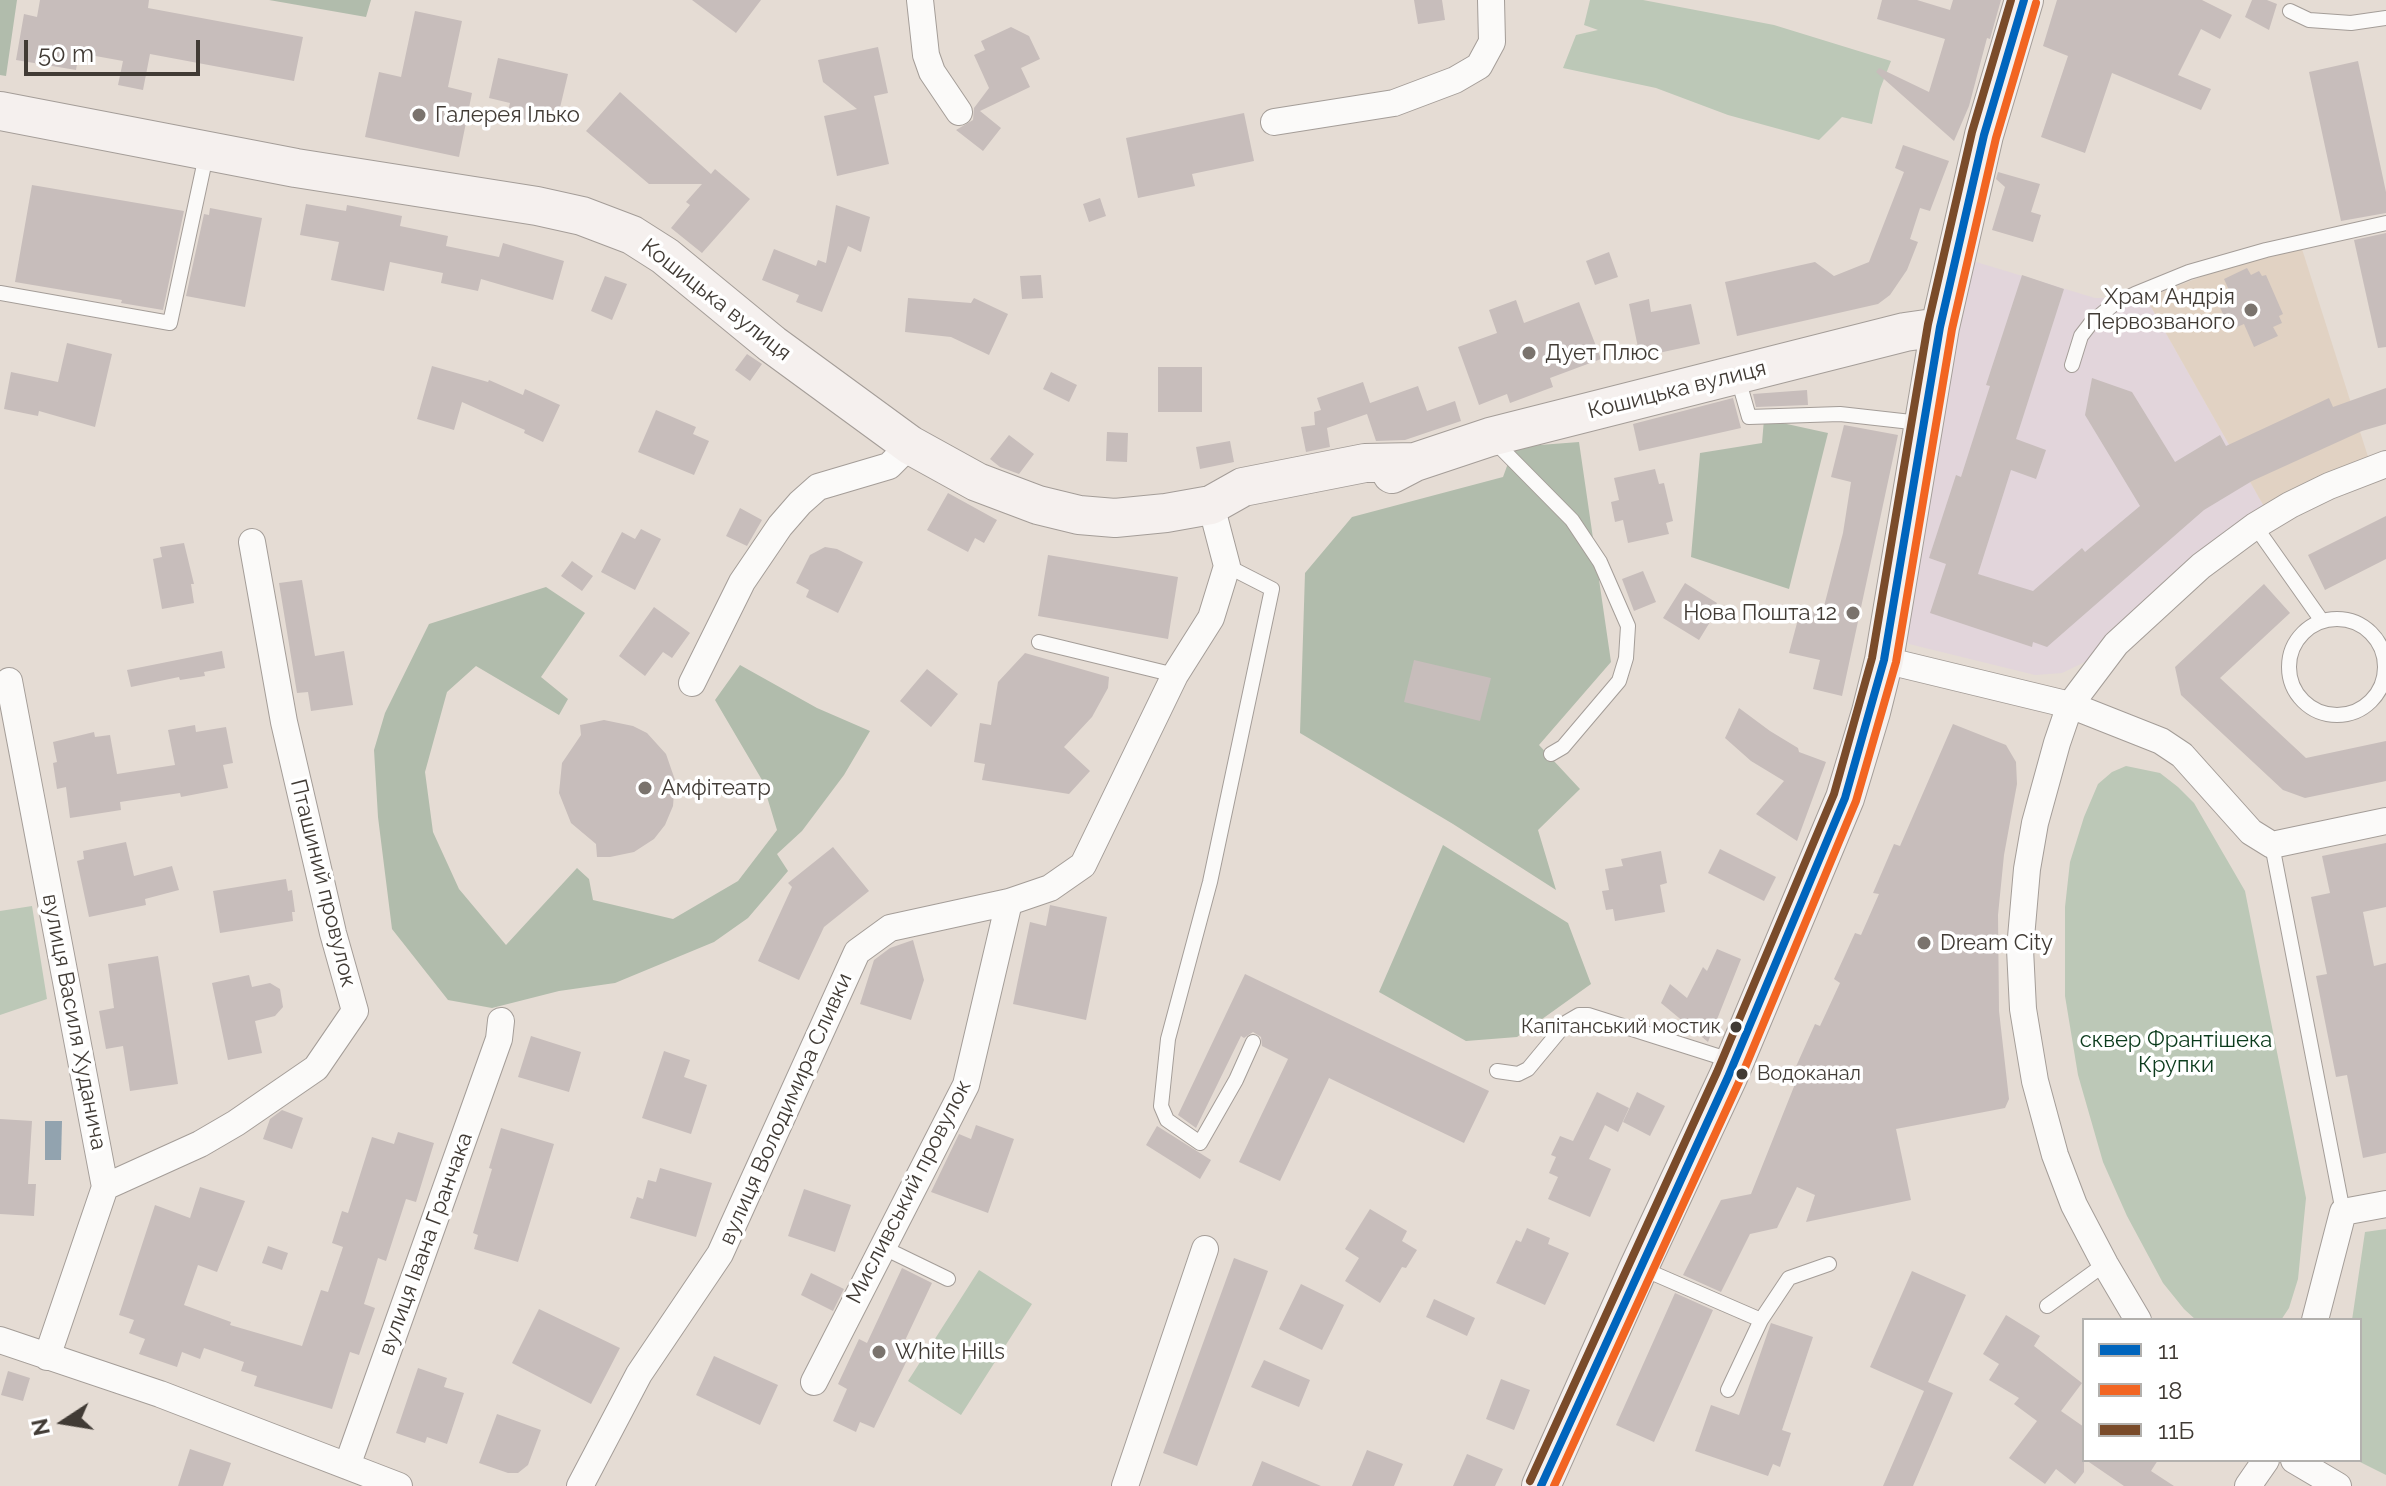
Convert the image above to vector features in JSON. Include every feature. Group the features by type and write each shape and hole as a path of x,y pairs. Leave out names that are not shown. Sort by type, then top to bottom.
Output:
{"street":[{"path":"920,0 926,55 932,72 959,112"},
{"path":"1274,122 1394,103 1455,80 1479,66 1492,42 1491,0"},
{"path":"1541,1486 1734,1061 1845,798 1884,660 1940,327 1984,135 2024,0"},
{"name":"Кошицька вулиця","path":"1,116 582,216 632,235 665,256 784,353 910,445 977,482 1038,505 1079,515 1115,518 1211,505 1243,511 1370,486 1415,462 1490,437 1905,332 1940,327"},
{"path":"692,683 742,582 780,526 800,503 818,487 889,466 910,445"},
{"path":"2137,1318 2074,1205 2055,1155 2035,1081 2023,1009 2020,949 2027,869 2035,823 2070,705 2116,644 2201,566 2255,526 2329,486 2386,464"},
{"path":"1211,505 1227,566"},
{"name":"Пташиний провулок","path":"105,1187 200,1144 316,1068 355,1011 333,933 284,722 252,542"},
{"name":"вулиця Володимира Сливки","path":"580,1486 639,1374 720,1254 857,952 890,928 1009,902 1050,888 1083,865 1175,675 1211,618 1227,566"},
{"path":"1884,660 2070,705 2161,741 2182,755 2251,832 2272,845 2386,821"},
{"name":"вулиця Василя Худанича","path":"9,681 105,1187 47,1357"},
{"name":"Мисливський провулок","path":"814,1382 966,1085 1009,902"},
{"name":"вулиця Івана Гранчака","path":"347,1466 499,1039 501,1021"},
{"path":"2316,1318 2343,1212 2386,1204"},
{"path":"1125,1486 1205,1249"},
{"path":"0,1340 160,1394 399,1486"},
{"path":"2248,1486 2265,1462"},
{"path":"2297,1462 2338,1486"}],"lane":[{"path":"2290,11 2309,20 2351,23 2386,18"},
{"path":"0,293 170,323 207,151"},
{"path":"2072,365 2081,336 2091,323 2114,304 2135,294 2189,272 2266,250 2386,223"},
{"path":"1736,375 1749,417 1840,414 1925,423"},
{"path":"1490,437 1572,520 1600,562 1628,626 1626,658 1619,681 1563,747 1551,754"},
{"path":"2255,526 2322,621"},
{"path":"1227,566 1272,589 1210,882 1168,1039 1161,1106 1167,1120 1200,1143 1236,1080 1253,1042"},
{"path":"2337,618 2352,620 2377,639 2384,653 2386,669 2382,685 2374,698 2362,708 2347,714 2331,715 2315,710 2302,700 2293,686 2289,671 2290,655 2297,640 2308,628 2322,621 2337,618"},
{"path":"1039,642 1175,675"},
{"path":"2272,845 2343,1212"},
{"path":"1497,1071 1518,1074 1528,1069 1567,1022 1579,1015 1588,1015 1734,1061"},
{"path":"882,1247 948,1279"},
{"path":"1728,1390 1761,1320 1789,1278 1829,1264"},
{"path":"2047,1306 2105,1264"},
{"path":"1639,1267 1761,1320"}],"shaded area":[{"path":"2302,249 2370,463 2266,510 2146,298 2224,268"},
{"path":"1963,258 2095,298 2146,298 2266,510 2219,540 2085,662 2062,673 2035,675 1909,644 1901,625"}],"green space":[{"path":"0,0 17,0 6,76 0,75"},
{"path":"269,0 371,0 366,17"},
{"path":"1590,0 1643,0 1774,25 1891,61 1880,89 1872,124 1842,117 1819,140 1728,115 1656,88 1563,68 1576,35 1598,30 1584,25"},
{"path":"1764,419 1828,433 1789,589 1691,557 1700,453 1762,443"},
{"path":"1579,442 1611,662 1539,745 1580,789 1538,830 1556,890 1453,824 1300,733 1305,573 1352,517 1503,477 1514,447"},
{"path":"546,587 585,613 541,677 568,699 559,715 476,666 447,692 425,772 433,832 459,889 506,945 577,868 589,879 593,900 673,919 738,881 777,830 762,780 715,700 740,665 817,708 870,731 844,775 802,831 777,854 788,871 748,918 714,942 615,983 559,991 492,1008 448,1000 392,929 378,817 374,750 385,713 429,624"},
{"name":"сквер Франтішека Крупки","path":"2126,766 2160,773 2178,787 2194,803 2245,891 2306,1198 2298,1279 2289,1308 2282,1318 2194,1318 2163,1283 2127,1216 2103,1162 2078,1075 2065,996 2065,907 2070,862 2084,817 2098,784 2112,772"},
{"path":"1443,845 1568,923 1591,984 1517,1037 1466,1041 1379,992"},
{"path":"32,906 47,999 0,1015 0,911"},
{"path":"2386,1229 2386,1475 2360,1462 2362,1318 2352,1318 2365,1232"},
{"path":"979,1270 1032,1304 961,1415 908,1381"}],"water":[{"path":"45,1121 62,1121 61,1160 45,1160"}],"building":[{"path":"40,0 149,0 148,8 303,37 294,81 150,54 143,90 118,85 123,61 79,53 76,70 16,60 24,14 37,17"},
{"path":"692,0 761,0 736,33"},
{"path":"1414,0 1442,0 1445,20 1418,24"},
{"path":"1882,0 1917,0 1950,10 1953,0 2001,0 1990,39 1987,38 1969,106 1954,141 1876,72 1879,68 1929,92 1945,39 1877,19"},
{"path":"2057,0 2202,0 2232,15 2220,39 2201,29 2178,75 2211,89 2201,110 2112,73 2085,153 2041,137 2068,56 2043,46"},
{"path":"2252,0 2277,4 2269,30 2245,17"},
{"name":"Галерея Ілько","path":"415,11 462,21 448,87 472,93 459,157 365,137 379,72 401,77"},
{"path":"1011,27 1029,36 1040,59 1021,68 1030,87 980,111 1001,128 983,151 956,130 973,120 974,108 989,88 974,55 985,50 981,41"},
{"path":"878,47 888,93 874,96 889,164 837,176 824,116 857,109 823,82 818,60"},
{"path":"498,58 568,74 558,116 533,110 530,121 507,115 510,103 489,98"},
{"path":"2358,61 2386,192 2386,213 2341,221 2309,72"},
{"path":"620,92 711,174 715,169 750,199 702,253 671,228 690,205 686,202 702,184 649,184 586,131"},
{"path":"1244,113 1254,161 1192,174 1195,186 1138,198 1126,138"},
{"path":"1903,145 1949,161 1930,211 1920,208 1910,239 1918,242 1907,270 1890,295 1878,304 1737,336 1725,282 1815,262 1834,276 1869,262 1904,172 1895,168"},
{"path":"1998,172 2040,184 2031,212 2041,215 2033,242 1992,230 2005,187 1996,179"},
{"path":"32,185 184,211 163,310 15,282"},
{"path":"1100,198 1106,216 1089,222 1083,204"},
{"path":"306,204 346,211 347,205 402,216 400,226 448,236 446,246 499,257 503,243 564,261 553,300 481,279 478,291 441,283 443,273 390,262 384,291 331,280 339,242 300,235"},
{"path":"836,205 870,217 861,252 848,246 822,312 796,302 799,295 762,280 774,249 816,266 818,260 826,263"},
{"path":"210,208 262,218 245,307 186,296 204,214 209,215"},
{"path":"2386,233 2386,347 2378,348 2354,240"},
{"path":"1609,252 1618,277 1595,285 1586,261"},
{"name":"Храм Андрія Первозваного","path":"2247,268 2251,275 2259,271 2262,276 2266,275 2283,314 2279,316 2282,323 2273,327 2278,336 2254,347 2244,324 2230,330 2219,305 2233,299 2224,279"},
{"path":"1041,275 1043,298 1022,299 1020,276"},
{"path":"2022,275 2064,289 2016,439 2046,450 2036,479 2011,470 1978,574 2033,591 2082,548 2085,552 2140,506 2085,415 2092,378 2132,392 2175,462 2220,435 2226,446 2329,398 2333,407 2386,388 2386,424 2362,431 2252,481 2204,510 2047,647 2033,642 2032,647 1930,613 1946,564 1929,558 1956,475 1961,477 1990,386 1986,385"},
{"path":"605,276 627,284 612,320 591,311"},
{"path":"908,298 971,303 974,298 1008,314 989,355 951,337 905,332"},
{"path":"1649,299 1651,312 1691,304 1700,344 1640,357 1629,304"},
{"name":"Дует Плюс","path":"1516,300 1524,323 1579,302 1601,359 1550,378 1553,387 1510,403 1507,394 1479,405 1458,347 1497,333 1489,310"},
{"path":"67,343 112,354 95,427 39,411 38,416 4,409 11,372 58,382"},
{"path":"747,354 762,364 750,381 735,370"},
{"path":"432,366 489,380 523,395 525,389 560,405 543,442 524,433 525,430 462,402 454,430 417,419"},
{"path":"1158,367 1202,367 1202,412 1158,412"},
{"path":"1051,372 1077,385 1069,402 1043,389"},
{"path":"1363,382 1370,403 1418,386 1427,411 1455,401 1461,421 1405,440 1376,441 1367,414 1327,428 1330,447 1306,452 1301,427 1315,425 1314,412 1321,410 1317,398"},
{"path":"1807,390 1808,405 1756,407 1753,394"},
{"path":"1733,398 1741,428 1639,451 1633,424"},
{"path":"656,410 696,427 693,434 709,441 694,475 638,452"},
{"path":"1844,425 1898,435 1842,696 1813,689 1820,660 1789,653 1801,608 1822,614 1843,533 1851,482 1831,477"},
{"path":"1107,432 1128,433 1127,462 1106,461"},
{"path":"1009,435 1034,454 1019,474 1000,467 990,459"},
{"path":"1230,441 1234,462 1200,469 1196,447"},
{"path":"1655,469 1659,484 1664,483 1673,521 1666,523 1669,534 1628,543 1623,520 1615,522 1611,502 1619,500 1614,478"},
{"path":"948,493 997,520 984,543 975,538 968,552 927,530"},
{"path":"740,508 762,520 747,546 726,536"},
{"path":"2386,516 2386,559 2325,590 2308,555"},
{"path":"641,529 661,539 635,590 601,572 622,532 635,539"},
{"path":"184,543 194,584 191,584 194,603 162,609 153,559 162,557 160,547"},
{"path":"825,547 837,549 863,562 838,613 806,597 809,590 796,583 810,555"},
{"path":"1048,555 1178,577 1168,639 1038,616"},
{"path":"572,561 593,576 582,591 561,576"},
{"path":"1643,571 1656,602 1634,611 1622,579"},
{"path":"302,580 315,656 344,651 353,705 311,711 308,692 297,693 279,583"},
{"path":"1685,583 1717,603 1699,640 1663,618"},
{"path":"2264,584 2290,613 2220,678 2306,758 2386,741 2386,781 2305,798 2283,790 2181,695 2175,667"},
{"path":"654,607 690,633 672,658 663,652 645,676 619,656"},
{"path":"222,651 225,668 204,672 205,676 180,680 179,677 131,687 127,670"},
{"path":"1025,653 1109,677 1108,688 1092,717 1064,747 1090,771 1069,794 982,780 985,764 974,762 980,723 991,725 998,682"},
{"path":"1414,660 1491,678 1480,721 1404,702"},
{"path":"927,669 958,694 931,727 900,701"},
{"path":"1739,708 1798,748 1799,752 1826,762 1797,841 1756,814 1784,781 1751,761 1725,738"},
{"path":"604,720 633,726 647,733 666,754 675,780 673,806 665,825 654,839 634,852 597,857 596,844 571,823 559,793 562,763 581,735 580,725"},
{"name":"Dream City","path":"1953,724 2006,745 2016,762 2017,784 2004,855 1998,915 1999,1011 2009,1099 2005,1108 1896,1129 1911,1200 1806,1222 1815,1195 1797,1187 1777,1228 1750,1234 1721,1292 1683,1275 1721,1200 1751,1194 1799,1074 1794,1071 1815,1024 1820,1026 1840,983 1834,979 1855,933 1861,935 1879,894 1873,893 1894,844 1900,846"},
{"path":"195,725 196,732 226,727 233,763 223,765 228,788 181,797 180,793 120,802 121,810 70,818 66,787 57,789 53,742 94,732 95,737 110,735 117,774 175,765 168,730"},
{"path":"126,842 134,876 172,866 179,890 145,899 146,905 89,917 77,861 84,859 83,851"},
{"path":"2386,843 2386,907 2363,912 2374,966 2386,963 2386,1153 2363,1158 2347,1075 2336,1077 2316,976 2327,974 2311,897 2330,893 2322,856"},
{"path":"833,847 869,891 824,927 799,980 758,961 792,887 788,883"},
{"path":"1720,849 1776,877 1764,901 1708,873"},
{"path":"1661,851 1667,883 1660,885 1665,912 1615,921 1613,909 1606,910 1602,891 1609,890 1605,869 1623,866 1621,859"},
{"path":"286,879 288,891 292,890 293,921 220,933 213,891"},
{"path":"1050,905 1107,917 1086,1020 1013,1004 1030,922 1046,926"},
{"path":"913,940 924,980 911,1020 860,1004 874,960 890,948"},
{"path":"1717,949 1741,959 1708,1042 1661,1003 1670,984 1687,998 1703,967 1707,971"},
{"path":"158,956 178,1084 130,1091 123,1046 106,1049 99,1011 114,1008 108,964"},
{"path":"1245,974 1489,1091 1464,1143 1329,1078 1280,1181 1239,1162 1288,1059 1262,1046 1261,1037 1253,1032 1244,1038 1241,1036 1196,1128 1178,1115"},
{"path":"249,975 252,987 270,983 280,989 283,1007 275,1016 255,1021 262,1053 228,1060 212,983"},
{"path":"531,1036 581,1052 569,1092 518,1077"},
{"path":"664,1051 690,1060 684,1077 707,1085 691,1134 642,1118"},
{"path":"1597,1092 1629,1108 1618,1132 1605,1125 1589,1159 1611,1169 1590,1217 1548,1199 1558,1177 1549,1173 1556,1157 1551,1155 1560,1136 1573,1141"},
{"path":"1637,1092 1665,1106 1650,1136 1623,1122"},
{"path":"282,1110 303,1118 292,1149 263,1139 270,1119"},
{"path":"0,1119 32,1121 28,1184 36,1184 34,1216 0,1214"},
{"path":"976,1125 1014,1139 988,1213 931,1192 959,1134 971,1139"},
{"path":"1157,1126 1211,1160 1200,1179 1146,1145"},
{"path":"501,1128 554,1144 518,1262 474,1249 478,1235 473,1233"},
{"path":"398,1132 434,1143 416,1202 406,1199 386,1261 378,1258 364,1304 375,1308 359,1355 350,1352 332,1409 254,1386 257,1376 241,1371 244,1362 204,1348 200,1359 182,1352 177,1367 139,1354 145,1339 129,1333 134,1320 119,1315 155,1205 190,1218 200,1187 245,1201 217,1272 198,1265 184,1305 231,1322 230,1325 302,1346 321,1290 328,1292 343,1247 332,1243 342,1211 348,1213 372,1137 394,1144"},
{"path":"660,1168 712,1183 696,1237 630,1218 637,1197 643,1199 648,1180 656,1182"},
{"path":"804,1189 851,1205 835,1252 788,1236"},
{"path":"1370,1209 1407,1231 1402,1241 1417,1250 1406,1268 1402,1267 1380,1303 1345,1281 1359,1258 1345,1249"},
{"path":"1527,1228 1550,1238 1548,1244 1569,1253 1545,1305 1496,1283 1516,1240 1521,1242"},
{"path":"268,1246 288,1253 282,1270 262,1263"},
{"path":"1234,1258 1268,1271 1197,1466 1163,1453"},
{"name":"White Hills","path":"902,1268 932,1283 901,1349 910,1354 874,1428 860,1422 856,1432 833,1421 847,1389 838,1384 859,1339 867,1343"},
{"path":"1912,1271 1966,1295 1928,1382 1953,1393 1913,1486 1883,1486 1924,1391 1870,1367"},
{"path":"811,1273 844,1289 833,1311 801,1295"},
{"path":"1301,1284 1344,1305 1322,1350 1279,1329"},
{"path":"1675,1293 1713,1310 1654,1442 1616,1425"},
{"path":"1434,1299 1475,1318 1467,1336 1426,1317"},
{"path":"539,1309 620,1348 591,1404 512,1363"},
{"path":"2006,1315 2040,1336 2034,1346 2082,1383 2061,1411 2082,1426 2084,1472 2075,1484 2056,1469 2045,1484 2009,1458 2037,1421 2014,1404 2019,1398 1989,1380 1999,1364 1983,1354"},
{"path":"1771,1323 1813,1337 1782,1430 1791,1433 1780,1467 1773,1464 1768,1476 1695,1451 1711,1405 1739,1415"},
{"path":"714,1356 778,1385 760,1425 696,1395"},
{"path":"1264,1360 1310,1380 1299,1407 1251,1387"},
{"path":"418,1368 447,1378 444,1387 464,1393 447,1444 427,1437 425,1443 396,1433"},
{"path":"8,1371 30,1378 23,1401 1,1395"},
{"path":"1501,1379 1530,1390 1514,1430 1486,1419"},
{"path":"497,1414 541,1430 528,1465 518,1473 508,1473 479,1463"},
{"path":"190,1449 231,1463 223,1486 178,1486"},
{"path":"1367,1450 1403,1464 1394,1486 1352,1486"},
{"path":"1467,1454 1503,1469 1495,1486 1453,1486"},
{"path":"1262,1461 1321,1486 1252,1486"},
{"path":"2089,1462 2157,1462 2151,1471 2174,1486 2124,1486"}],"transit line":[{"name":"11Б","path":"1530,1481 1717,1072 1834,794 1872,658 1928,324 1972,132 2011,0"},
{"name":"11","path":"1541,1486 1728,1077 1845,798 1884,660 1940,327 1984,135 2024,0"},
{"name":"18","path":"1554,1486 1739,1082 1856,801 1896,662 1952,329 1996,138 2036,3"}],"place":[{"name":"Галерея Ілько","path":"419,115"},
{"name":"Храм Андрія Первозваного","path":"2251,310"},
{"name":"Дует Плюс","path":"1529,353"},
{"name":"Нова Пошта 12","path":"1853,613"},
{"name":"Амфітеатр","path":"645,788"},
{"name":"Dream City","path":"1924,943"},
{"name":"Капітанський мостик","path":"1736,1027"},
{"name":"Водоканал","path":"1742,1074"},
{"name":"White Hills","path":"879,1352"}]}
